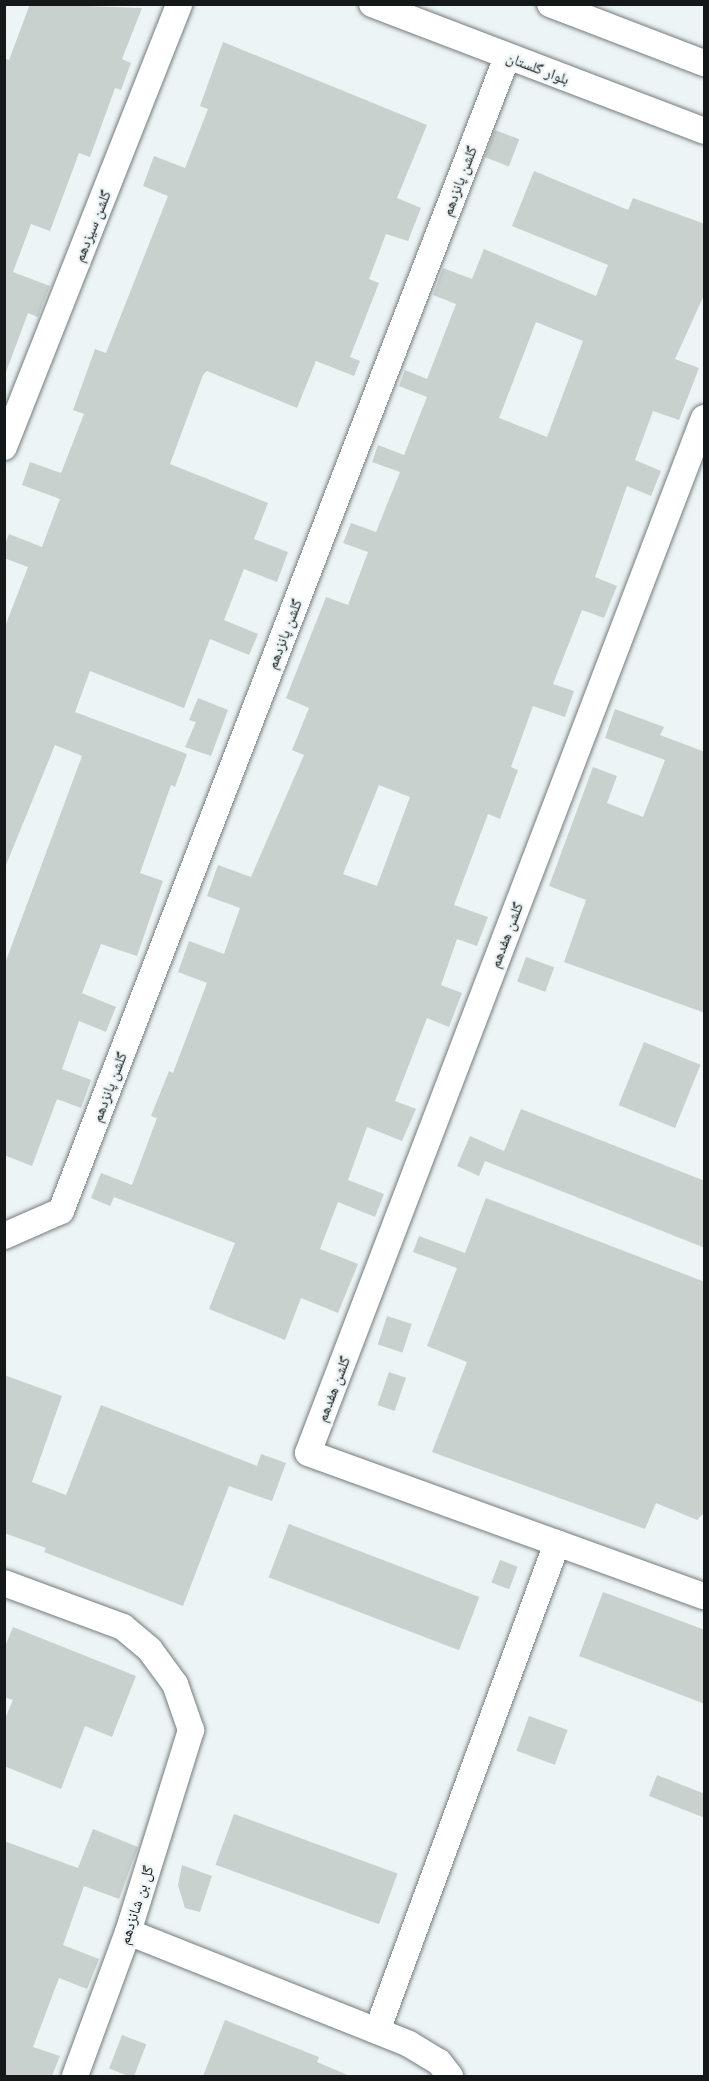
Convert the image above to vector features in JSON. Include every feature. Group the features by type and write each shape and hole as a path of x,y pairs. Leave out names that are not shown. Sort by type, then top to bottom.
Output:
{"street":[{"name":"گلشن سیزدهم","path":"4,447 180,4"},
{"name":"بلوار گلستان","path":"372,4 705,131"},
{"path":"550,4 705,63"},
{"name":"گلشن پانزدهم","path":"4,1236 61,1211 507,57"},
{"name":"گلشن هفدهم","path":"557,1543 308,1453 705,418"},
{"path":"377,2031 557,1543 705,1596"},
{"name":"گل بن شانزدهم","path":"4,1583 123,1627 150,1650 175,1684 191,1730 128,1932 75,2076"},
{"path":"128,1932 377,2031 439,2062 450,2076"}],"building":[{"path":"30,4 142,8 122,59 131,63 121,90 115,88 90,157 79,153 50,231 31,224 13,272 50,286 38,317 28,313 6,372 4,58 9,60"},
{"path":"223,42 427,125 397,198 421,208 408,241 386,234 369,279 379,283 350,357 360,361 354,376 316,361 297,408 207,371 203,375 170,464 268,503 254,539 288,552 277,582 244,569 224,620 258,634 249,655 210,639 184,708 90,671 75,712 187,754 175,787 171,785 140,873 163,881 137,956 101,944 82,993 116,1007 106,1032 79,1021 62,1069 91,1080 81,1108 57,1099 32,1166 4,1155 4,966 82,756 55,745 4,870 4,629 28,567 4,558 4,547 9,534 42,547 60,499 22,485 30,462 61,473 84,414 73,410 95,349 106,353 168,196 143,186 154,156 185,168 208,109 200,106"},
{"path":"495,130 519,139 509,166 485,157"},
{"path":"534,171 628,210 633,198 705,224 705,293 675,359 699,368 679,420 653,411 635,460 661,471 651,496 627,486 595,577 617,586 604,618 582,610 553,684 574,691 565,717 533,706 511,767 518,770 500,819 488,814 454,905 488,917 477,946 457,939 441,985 462,993 449,1027 427,1018 395,1101 416,1109 402,1141 367,1127 348,1180 384,1194 375,1217 338,1202 320,1249 358,1264 338,1313 301,1298 285,1340 209,1309 235,1243 114,1197 110,1206 91,1198 101,1173 132,1185 157,1118 151,1116 169,1071 173,1073 207,983 178,972 189,941 224,954 240,908 207,896 218,865 251,877 304,755 292,750 309,708 286,698 326,597 348,605 368,552 343,543 351,523 376,532 400,472 372,462 378,445 404,455 427,397 399,386 405,370 427,379 456,304 433,295 443,268 472,279 484,249 596,296 608,265 512,226","holes":["536,322 583,341 547,437 499,418","379,785 410,797 377,886 343,874"]},
{"path":"198,698 228,710 211,756 185,747 196,722 189,720"},
{"path":"615,709 664,727 660,735 705,752 705,1013 564,962 586,900 549,886 593,767 617,776 607,803 643,817 665,760 605,738"},
{"path":"526,957 554,967 545,992 517,981"},
{"path":"644,1042 701,1065 675,1128 619,1105"},
{"path":"521,1109 705,1181 705,1248 485,1161 479,1176 457,1166 470,1136 504,1151"},
{"path":"486,1198 705,1282 705,1512 697,1520 656,1503 645,1529 432,1452 467,1362 427,1346 457,1268 413,1252 419,1236 465,1253"},
{"path":"387,1316 412,1324 402,1353 378,1345"},
{"path":"389,1372 406,1378 395,1411 378,1405"},
{"path":"4,1375 62,1396 32,1482 66,1495 101,1405 257,1466 261,1454 286,1463 272,1501 229,1486 183,1606 44,1552 46,1548 4,1533"},
{"path":"289,1524 479,1597 459,1650 269,1577"},
{"path":"500,1560 518,1567 509,1589 491,1582"},
{"path":"603,1592 705,1630 705,1704 579,1656"},
{"path":"13,1627 136,1676 112,1737 85,1726 61,1789 4,1766 4,1721 13,1700 4,1697 4,1649"},
{"path":"529,1716 568,1730 555,1765 516,1751"},
{"path":"657,1775 705,1794 705,1818 649,1796"},
{"path":"234,1814 398,1874 379,1924 216,1865"},
{"path":"93,1829 138,1847 119,1899 84,1886 63,1945 99,1959 87,1989 59,1978 33,2047 60,2056 52,2076 4,2076 4,1841 78,1868"},
{"path":"182,1865 212,1876 200,1912 185,1908 178,1885"},
{"path":"225,2020 319,2057 317,2062 350,2076 203,2076"},
{"path":"122,2035 146,2044 134,2076 109,2069"}]}
